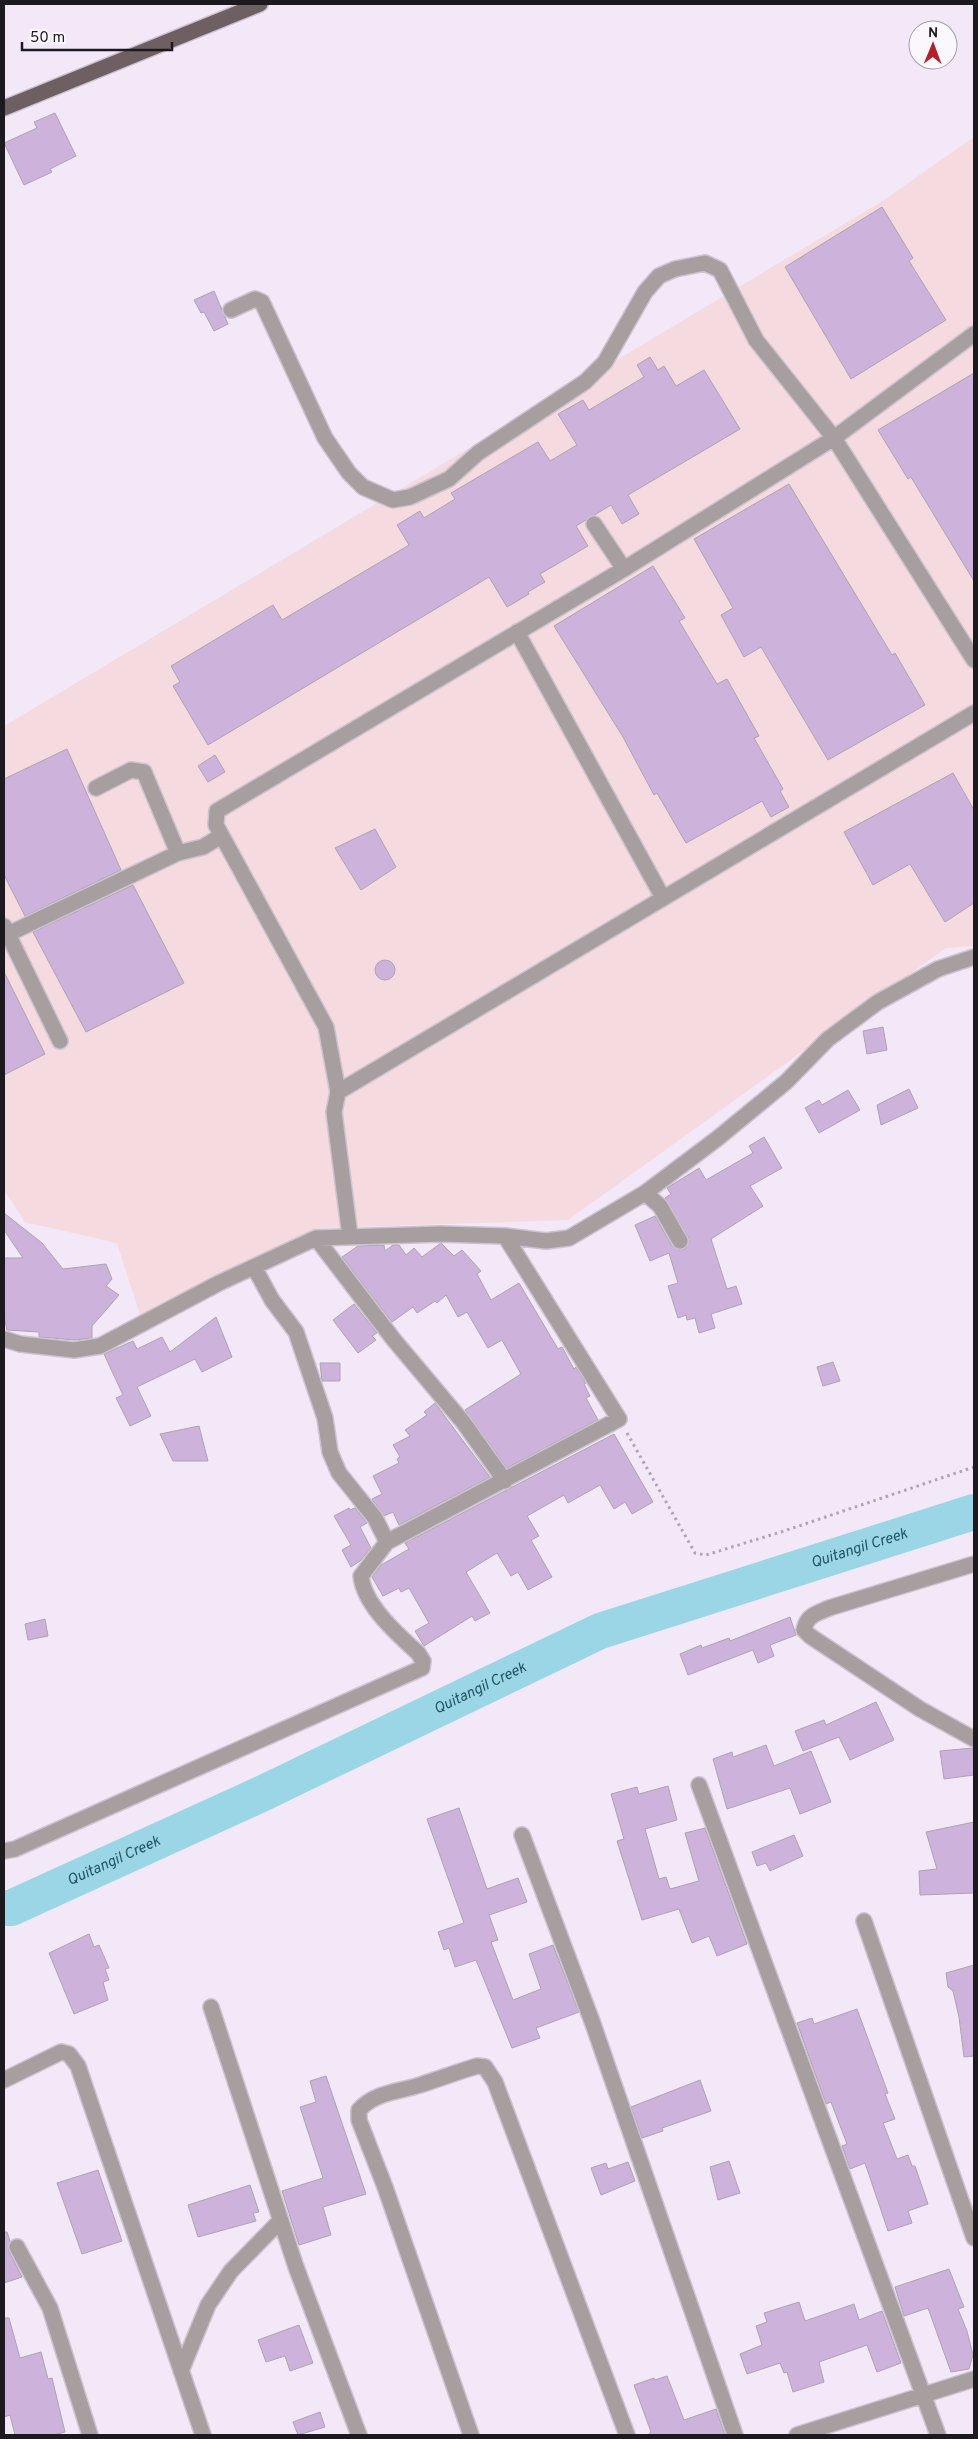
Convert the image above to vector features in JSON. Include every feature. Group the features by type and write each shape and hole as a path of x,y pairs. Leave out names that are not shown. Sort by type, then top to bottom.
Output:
{"main road":[{"path":"4,108 260,4"}],"street":[{"path":"231,310 255,299 262,302 325,438 349,473 363,487 393,500 410,497 449,479 478,453 585,382 604,362 646,292 659,276 675,269 705,263 720,270 756,340 834,438 974,660"},
{"path":"350,1236 334,1112 338,1092 326,1027 221,836 216,825 217,811 624,569 834,438 974,334"},
{"path":"594,524 624,569"},
{"path":"518,632 663,898"},
{"path":"338,1092 974,713"},
{"path":"96,788 131,770 144,772 178,853"},
{"path":"60,1041 5,932 178,853 203,847 221,836"},
{"path":"4,1339 20,1344 74,1350 100,1346 219,1283 316,1238 441,1234 505,1236 546,1241 569,1238 645,1193 718,1138 786,1082 828,1039 878,1002 938,969 974,957"},
{"path":"645,1193 660,1206 680,1241"},
{"path":"4,1851 15,1849 120,1804 422,1668 423,1661 418,1653 376,1608 362,1587 362,1576 387,1542 619,1419 505,1236"},
{"path":"316,1238 394,1340 463,1422 505,1480"},
{"path":"254,1267 272,1300 296,1332 322,1408 330,1452 339,1473 375,1518 387,1542"},
{"path":"974,1564 828,1608 810,1616 806,1621 804,1630 810,1636 920,1709 974,1739"},
{"path":"699,1785 922,2397 938,2435"},
{"path":"522,1835 593,2024 735,2435"},
{"path":"864,1921 974,2238"},
{"path":"211,2007 281,2220 359,2435"},
{"path":"4,2080 61,2052 69,2054 78,2066 203,2435"},
{"path":"470,2435 385,2187 359,2120 359,2110 366,2102 383,2094 418,2086 477,2066 485,2067 495,2082 627,2435"},
{"path":"181,2371 208,2305 231,2271 281,2220"},
{"path":"17,2247 50,2308 90,2435"},
{"path":"804,2434 974,2379"}],"path":[{"path":"619,1419 695,1553 706,1555 974,1467"}],"shaded area":[{"path":"974,137 974,946 946,948 568,1220 322,1228 140,1315 117,1243 25,1222 4,1190 4,726 881,202"}],"building":[{"path":"55,113 76,156 50,169 52,172 24,185 4,143 37,128 34,122"},
{"path":"882,207 913,258 909,261 946,320 851,379 785,267"},
{"path":"214,291 228,324 214,331 204,312 201,313 194,300"},
{"path":"650,357 658,370 664,366 676,386 704,370 740,429 628,495 639,514 622,524 611,505 576,526 588,546 540,574 545,582 528,592 529,594 507,607 489,577 208,745 173,686 180,682 171,666 273,605 282,620 409,545 397,525 420,511 424,518 455,499 451,493 538,442 550,461 577,445 558,414 583,400 589,410 644,377 637,365"},
{"path":"974,373 974,581 911,477 908,479 878,430"},
{"path":"789,484 892,655 895,653 925,705 828,760 761,647 744,657 721,615 733,608 694,539"},
{"path":"653,566 685,618 679,621 717,684 727,679 759,736 754,738 783,789 780,791 789,807 771,817 762,801 686,843 657,793 654,795 623,737 554,626"},
{"path":"67,749 121,870 25,916 4,875 4,779"},
{"path":"215,755 225,772 208,782 198,766"},
{"path":"953,773 974,810 974,903 945,922 910,864 873,885 844,832"},
{"path":"375,829 396,867 361,890 335,848"},
{"path":"133,885 184,983 86,1032 33,932"},
{"path":"385,960 392,963 395,970 392,977 385,980 378,977 375,970 378,963"},
{"path":"4,972 45,1054 4,1075"},
{"path":"883,1027 887,1050 867,1054 863,1031"},
{"path":"909,1089 918,1108 881,1125 877,1105"},
{"path":"848,1090 860,1110 819,1133 805,1108 819,1100 822,1105"},
{"path":"764,1137 782,1168 750,1186 763,1206 711,1239 727,1289 736,1286 742,1304 711,1314 715,1328 699,1333 695,1318 687,1320 686,1315 678,1318 668,1286 678,1283 669,1253 650,1261 635,1225 655,1216 672,1246 679,1250 685,1249 689,1242 688,1237 665,1198 671,1194 667,1188 699,1168 706,1180 753,1153 749,1146"},
{"path":"4,1213 42,1243 63,1269 106,1264 112,1279 106,1286 119,1295 92,1326 92,1338 75,1340 39,1337 39,1332 7,1330 4,1317 4,1258 23,1258 4,1230"},
{"path":"441,1243 454,1256 462,1250 481,1271 477,1274 491,1300 519,1283 558,1349 562,1347 574,1369 576,1367 586,1383 584,1384 590,1396 586,1398 598,1420 507,1468 465,1410 521,1374 502,1340 488,1348 467,1312 458,1317 446,1295 437,1303 435,1301 417,1313 413,1307 392,1322 342,1257 358,1246 384,1245 385,1251 393,1245 399,1245 406,1255 414,1248 422,1257"},
{"path":"354,1304 377,1333 372,1336 376,1340 358,1353 333,1320"},
{"path":"216,1317 232,1357 202,1372 195,1359 137,1387 151,1416 130,1426 116,1398 123,1395 104,1354 133,1341 137,1349 162,1337 170,1352"},
{"path":"833,1362 840,1381 823,1386 817,1367"},
{"path":"320,1363 340,1363 340,1381 322,1381"},
{"path":"435,1403 490,1477 399,1525 393,1512 384,1516 372,1499 382,1494 373,1476 399,1463 397,1459 400,1457 393,1445 410,1436 405,1430 427,1415 424,1412"},
{"path":"199,1426 208,1461 173,1461 160,1434"},
{"path":"614,1434 653,1502 632,1514 625,1502 614,1509 600,1485 568,1503 564,1495 527,1516 539,1536 531,1540 552,1577 528,1590 518,1572 511,1576 497,1553 466,1572 490,1613 475,1621 472,1616 424,1646 415,1631 429,1623 409,1588 401,1592 399,1588 383,1596 372,1577 381,1565 409,1549 405,1543"},
{"path":"349,1508 350,1510 355,1508 367,1523 360,1527 371,1548 360,1561 351,1567 342,1550 351,1545 334,1516"},
{"path":"790,1617 796,1635 770,1645 774,1656 758,1663 753,1650 688,1675 680,1654 701,1645 702,1648 729,1638 730,1641"},
{"path":"45,1619 48,1636 28,1640 25,1624"},
{"path":"876,1702 894,1740 850,1760 839,1737 803,1751 795,1731 824,1720 826,1725"},
{"path":"766,1745 774,1766 811,1751 831,1802 800,1814 790,1788 727,1809 713,1759 732,1752 733,1757"},
{"path":"973,1748 974,1775 944,1779 940,1751"},
{"path":"668,1786 677,1820 645,1829 659,1879 666,1877 670,1889 699,1881 685,1833 705,1828 747,1944 717,1956 709,1936 692,1943 679,1909 642,1920 617,1841 624,1839 611,1794 637,1787 639,1794"},
{"path":"459,1808 487,1889 518,1878 527,1902 489,1915 498,1940 491,1942 513,2000 541,1989 529,1954 553,1945 579,2012 536,2028 540,2038 512,2048 476,1960 455,1967 449,1948 444,1950 438,1932 464,1923 427,1819"},
{"path":"974,1822 974,1893 920,1895 919,1871 937,1869 926,1832"},
{"path":"794,1835 803,1856 770,1871 766,1863 757,1866 752,1852"},
{"path":"89,1934 94,1947 99,1945 109,1968 105,1969 109,1980 103,1982 108,2000 74,2014 49,1953"},
{"path":"974,1965 974,2056 964,2057 959,2017 953,1991 948,1987 946,1973"},
{"path":"857,2009 888,2093 885,2094 895,2119 883,2123 897,2159 908,2155 912,2166 915,2166 928,2204 908,2211 912,2223 888,2231 865,2163 850,2169 842,2146 847,2144 831,2102 826,2104 797,2023 812,2018 814,2024"},
{"path":"326,2076 366,2194 323,2207 331,2235 299,2245 282,2191 323,2178 300,2107 316,2102 310,2081"},
{"path":"700,2080 711,2111 662,2128 663,2131 642,2138 631,2107"},
{"path":"729,2161 740,2193 718,2200 710,2167"},
{"path":"628,2162 635,2181 601,2195 591,2168 606,2163 608,2169"},
{"path":"98,2170 122,2241 82,2254 57,2183"},
{"path":"250,2185 259,2212 253,2213 256,2221 198,2237 188,2205"},
{"path":"4,2232 7,2232 10,2241 9,2251 22,2277 4,2283"},
{"path":"949,2269 964,2307 958,2309 967,2331 973,2355 969,2369 951,2372 928,2308 904,2316 895,2287"},
{"path":"799,2302 805,2321 854,2304 859,2320 882,2311 901,2363 877,2372 867,2345 819,2362 824,2382 793,2392 787,2372 784,2373 780,2363 747,2374 740,2354 762,2345 756,2326 767,2322 764,2313"},
{"path":"4,2318 9,2318 20,2358 41,2352 48,2379 52,2378 65,2432 53,2435 15,2435 10,2415 4,2417"},
{"path":"299,2325 313,2363 290,2371 285,2356 266,2362 258,2340"},
{"path":"667,2376 684,2420 716,2409 725,2435 648,2435 651,2432 634,2385"},
{"path":"320,2412 325,2427 298,2435 293,2422"}],"waterway":[{"name":"Quitangil Creek","path":"4,1908 11,1908 257,1796 600,1631 974,1512"}]}
